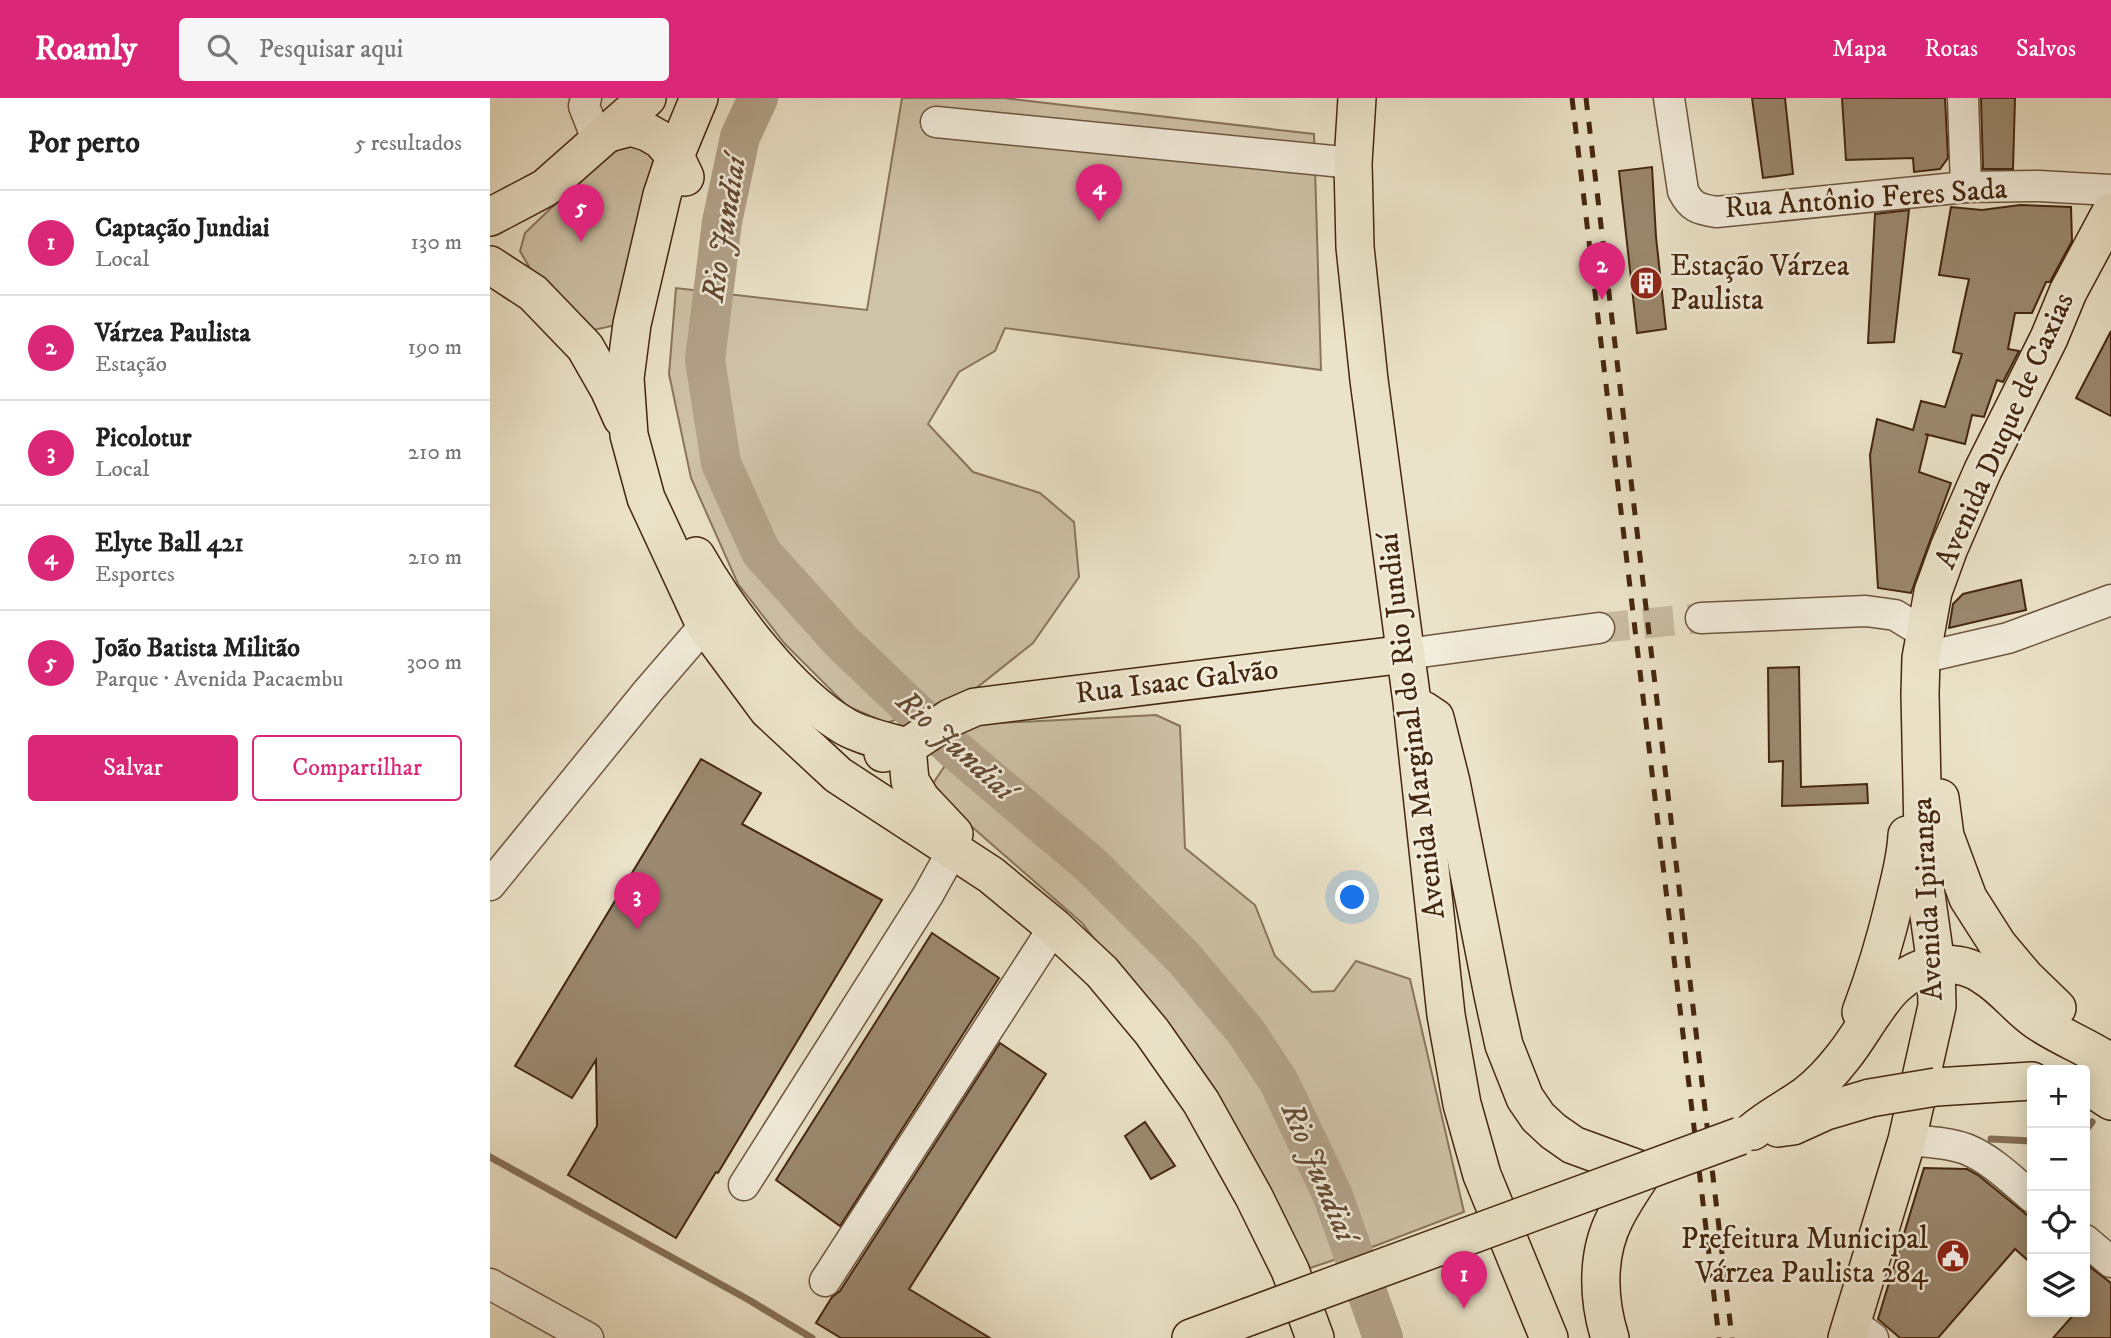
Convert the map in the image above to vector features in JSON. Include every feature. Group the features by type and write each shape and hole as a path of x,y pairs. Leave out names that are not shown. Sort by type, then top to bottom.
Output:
{"main road":[{"path":"490,217 545,188 647,98"},
{"path":"629,435 625,378 632,324 662,195 699,98"},
{"name":"Avenida Marginal do Rio Jundiaí","path":"1357,98 1353,163 1355,247 1369,380 1412,702 1446,1015 1462,1104 1482,1175 1549,1338"},
{"path":"603,137 631,127 647,132 661,140 675,156 685,177 653,328 649,381 653,435 664,483 688,541 716,591 751,637 791,681 821,708 848,728 877,739 913,742 910,781 921,799 991,875"},
{"name":"Avenida Duque de Caxias","path":"1924,646 1933,593 1949,548 1983,470 2049,338 2068,292 2111,212"},
{"path":"2049,338 2084,301 2111,264"},
{"path":"490,265 533,293 584,347 609,389 629,435 646,498 705,625 768,710 838,775 991,875 1054,927 1102,972 1152,1032 1201,1102 1254,1197 1290,1270 1315,1338"},
{"name":"Avenida Ipiranga","path":"1857,1333 1907,1140 1937,1006 1936,965 1924,880 1920,702 1924,646"},
{"name":"Rua Isaac Galvão","path":"768,710 830,744 851,753 873,755 913,742 950,718 975,707 1406,654"},
{"path":"1412,702 1435,718 1451,782 1504,1045 1525,1098 1538,1117 1573,1144 1644,1171"},
{"path":"1920,702 1929,720 1945,836 1968,898 1998,945 2025,977 2067,1017 2102,1064 2111,1101"},
{"path":"1843,1058 1875,976 1906,856 1913,725 1920,702"},
{"path":"1747,1134 1807,1094 1843,1058 1875,1010 1898,982 1919,969 1936,965 1969,967 1987,977 2037,1021 2102,1064"},
{"path":"2025,977 2044,1049 2041,1065"},
{"path":"1191,1338 1747,1134 1793,1126 1826,1111 1870,1098 1936,1087 2027,1081"},
{"path":"1609,1338 1600,1284 1607,1238 1614,1220 1644,1171"}],"street":[{"path":"586,98 584,106 603,137"},
{"name":"Rua Antônio Feres Sada","path":"1669,98 1683,191 1689,202 1701,209 1716,212 1966,187 2039,186 2111,190"},
{"path":"1963,98 1966,187"},
{"path":"936,122 1353,163"},
{"path":"1701,618 1866,611 1895,615 1924,646 2008,638 2111,600"},
{"path":"490,885 705,625"},
{"path":"1406,654 1599,628"},
{"path":"744,1185 928,895 953,850"},
{"path":"825,1281 1054,927"},
{"path":"1907,1140 1965,1148 1992,1163 2027,1193"},
{"path":"2090,1244 2111,1262"},
{"path":"490,1284 588,1338"}],"shaded area":[{"path":"902,98 1004,98 1314,134 1321,370 1005,328 995,351 959,372 928,424 973,472 1040,493 1074,522 1079,577 1033,643 975,689 887,723 847,706 785,644 738,584 691,478 669,374 676,288 867,310"},
{"path":"626,141 661,158 616,325 594,330 532,272 520,251 525,233 601,160"},
{"path":"1156,715 1180,726 1185,848 1255,905 1275,956 1312,992 1334,991 1356,961 1410,979 1464,1212 1310,1268 1225,1107 1082,923 963,819 932,785 944,767 960,725"}],"building":[{"path":"1752,98 1785,98 1793,174 1763,178"},
{"path":"1842,98 1945,98 1948,158 1940,169 1914,172 1913,158 1846,160"},
{"path":"1981,98 2015,98 2013,169 1983,169"},
{"name":"Estação Várzea Paulista","path":"1652,167 1666,329 1637,333 1619,171"},
{"path":"2020,205 2071,207 2072,241 2050,282 2046,282 2032,313 2015,313 2008,349 2019,351 2003,382 1997,380 1984,417 1972,415 1965,444 1925,434 1928,435 1919,472 1951,483 1911,593 1878,588 1870,455 1877,419 1913,430 1921,401 1945,407 1962,354 1953,352 1969,279 1939,275 1951,207 1982,210"},
{"path":"1909,210 1894,342 1868,343 1875,214"},
{"path":"2111,331 2111,416 2076,398"},
{"path":"2021,580 2026,610 1949,628 1953,604 1963,594"},
{"path":"1799,667 1801,787 1867,784 1868,803 1782,806 1783,761 1769,762 1768,668"},
{"path":"701,759 761,793 742,824 882,900 676,1238 568,1175 597,1126 596,1060 572,1098 515,1066"},
{"path":"932,933 999,978 840,1226 776,1180"},
{"path":"1000,1043 1046,1074 909,1289 990,1338 841,1338 816,1323 832,1297 840,1291"},
{"path":"1145,1122 1175,1166 1151,1179 1125,1136"},
{"name":"Prefeitura Municipal Várzea Paulista 284","path":"1924,1168 1967,1169 2027,1215 2027,1260 2015,1249 1938,1338 1900,1338 1878,1319"},
{"path":"2090,1267 2111,1283 2111,1338 2053,1338 2072,1317 2090,1317"}],"waterway":[{"name":"Rio Jundiaí","path":"758,98 740,137 722,222 705,360 721,463 761,552 842,642 954,749 1092,866 1183,957 1246,1032 1279,1082 1333,1196 1383,1338"},
{"path":"2087,1128 2092,1122"},
{"path":"1991,1139 2027,1141"},
{"path":"490,1157 749,1300 812,1338"}],"tunnel":[{"path":"1599,628 1701,618"}],"railway":[{"path":"1572,98 1719,1338"},
{"path":"1586,98 1732,1338"}],"place":[{"name":"Elyte Ball 421","path":"1099,222"},
{"name":"João Batista Militão","path":"581,242"},
{"name":"Estação Várzea Paulista","path":"1646,283"},
{"name":"Várzea Paulista","path":"1602,300"},
{"name":"Picolotur","path":"637,930"},
{"name":"Prefeitura Municipal Várzea Paulista 284","path":"1953,1256"},
{"name":"Captação Jundiai","path":"1464,1309"}]}
